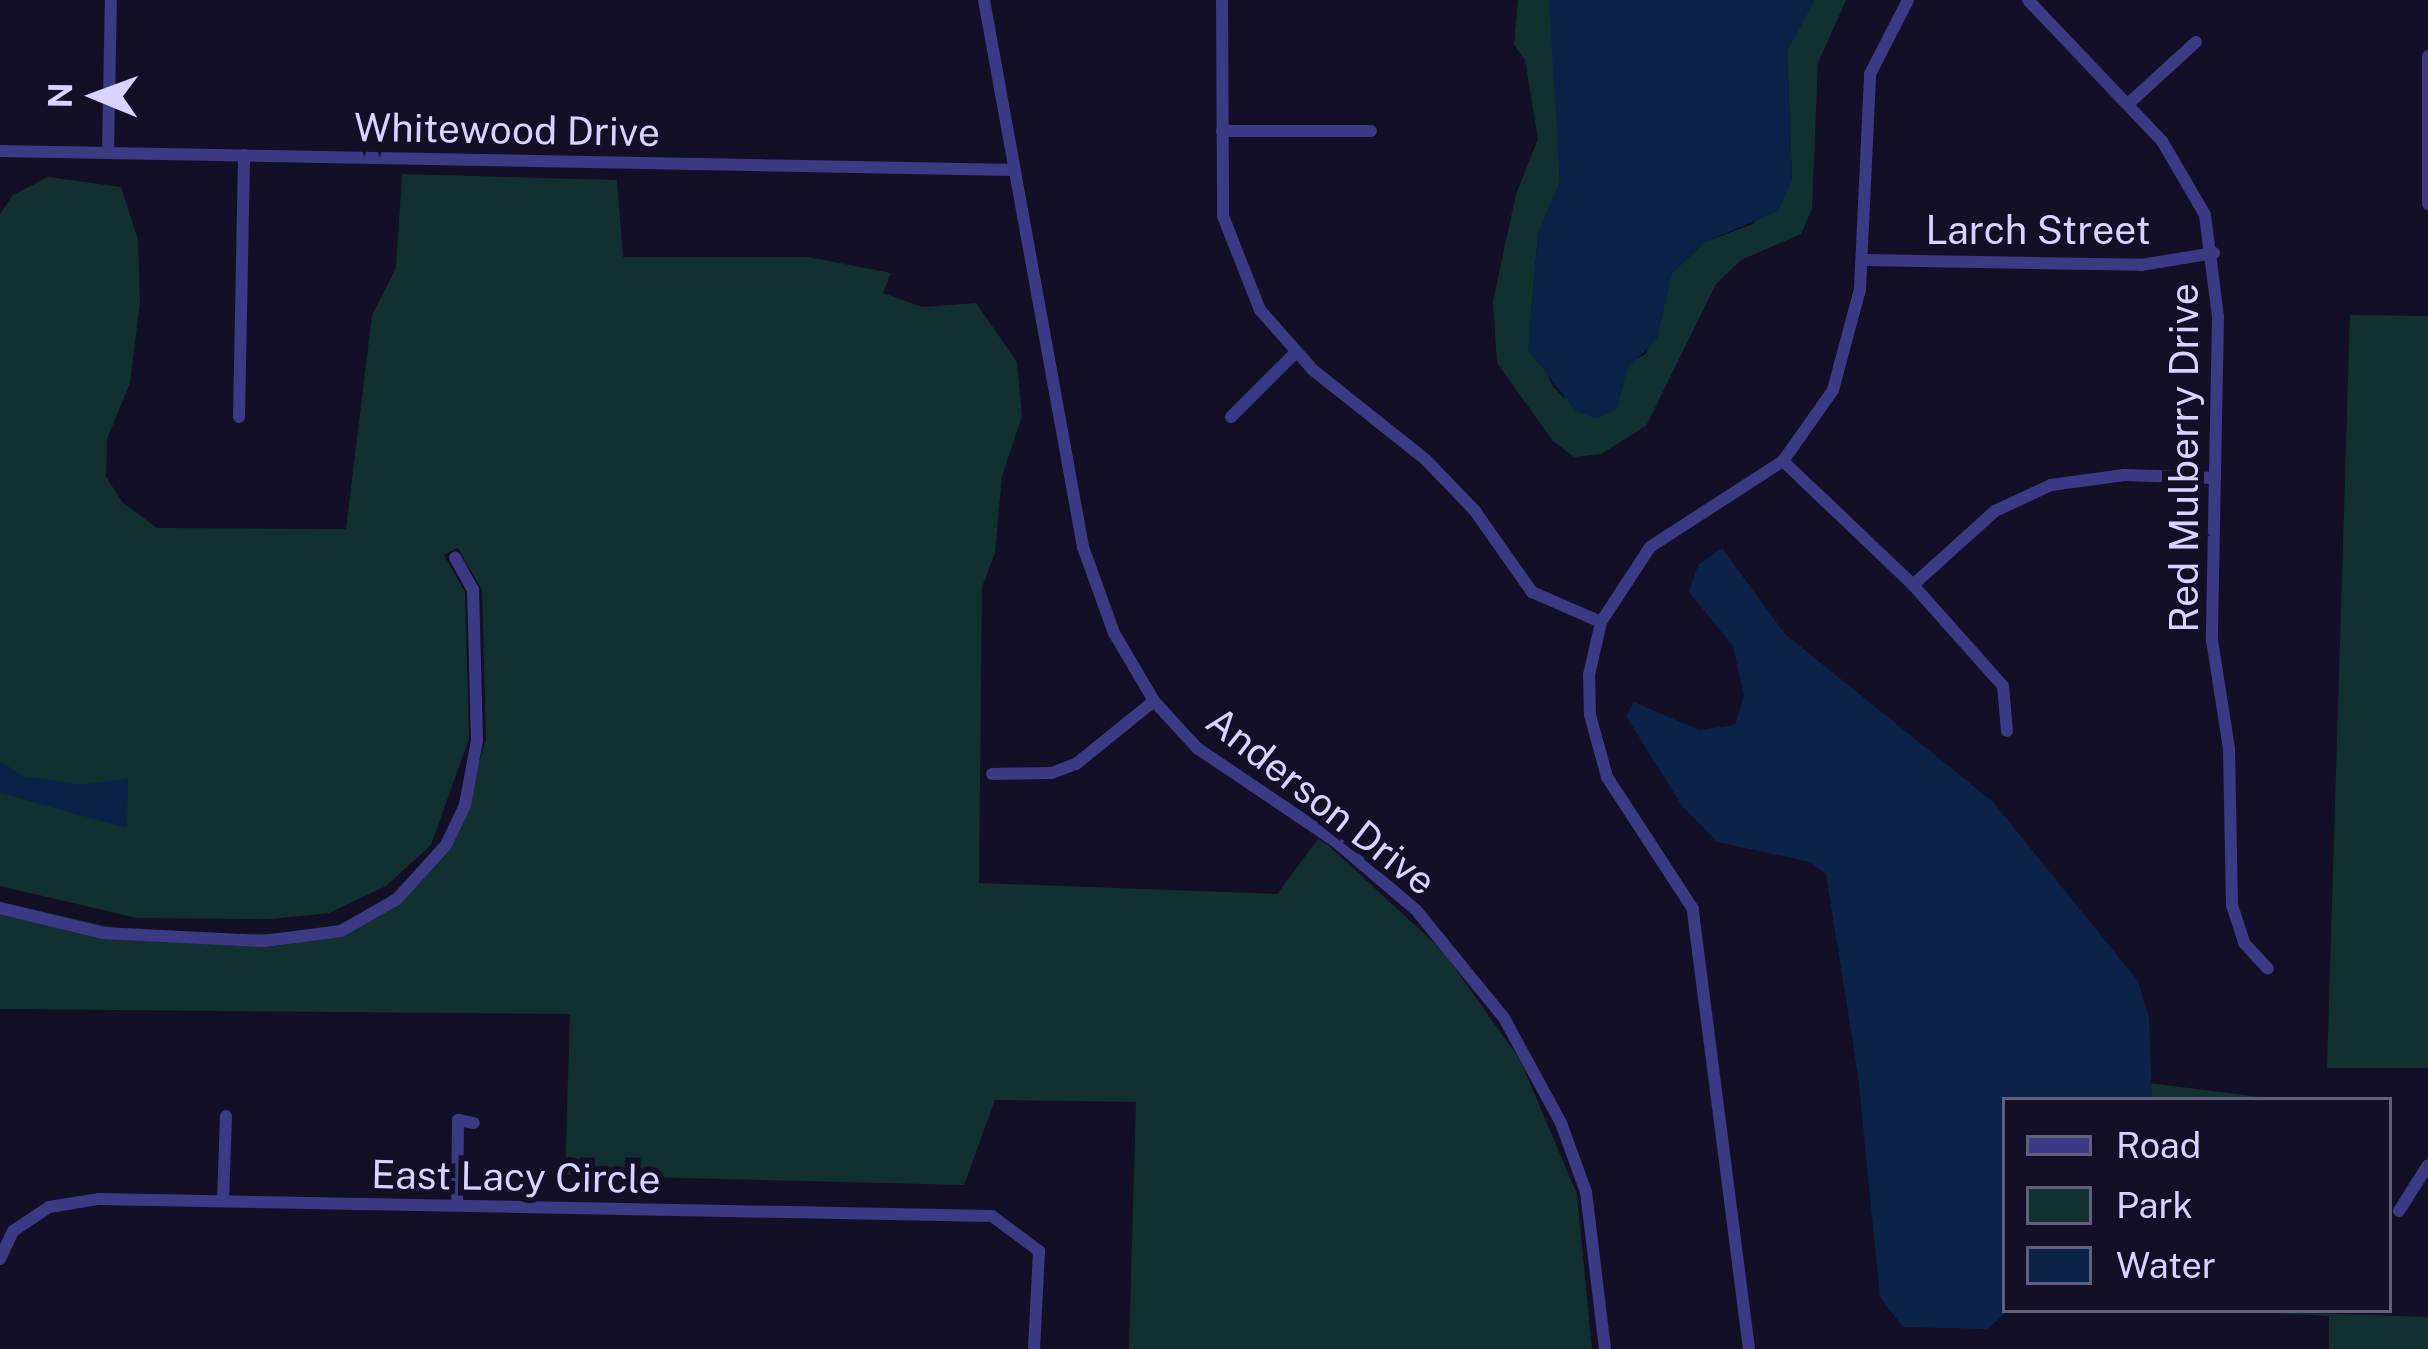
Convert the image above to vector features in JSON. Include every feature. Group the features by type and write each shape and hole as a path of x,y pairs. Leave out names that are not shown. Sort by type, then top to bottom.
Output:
{"street":[{"path":"108,151 110,0"},
{"name":"Anderson Drive","path":"984,0 1083,547 1114,633 1154,701 1197,748 1335,841 1416,910 1504,1018 1561,1123 1586,1192 1605,1349"},
{"path":"1222,0 1221,200 1234,258 1260,310 1295,353 1426,460 1475,511 1532,592 1601,622"},
{"path":"1749,1349 1694,909 1600,758 1589,694 1601,622 1650,547 1783,460 1833,390 1848,352 1863,260 1870,74 1908,0"},
{"name":"Red Mulberry Drive","path":"2028,0 2128,104 2188,178 2213,253 2212,640 2229,749 2232,905 2244,943 2268,969"},
{"path":"2128,104 2196,42"},
{"path":"2428,56 2428,204"},
{"path":"1222,131 1371,131"},
{"name":"Whitewood Drive","path":"0,151 1014,170"},
{"path":"239,417 244,155"},
{"name":"Larch Street","path":"1863,260 2141,265 2213,253"},
{"path":"1231,417 1295,353"},
{"path":"1783,460 1913,585 2003,686 2007,731"},
{"path":"1913,585 1995,512 2051,485 2124,475 2215,478"},
{"path":"0,908 103,934 263,941 341,931 397,899 446,845 465,805 477,740 473,590 455,558"},
{"path":"992,774 1052,773 1076,764 1154,701"},
{"path":"223,1201 226,1116"},
{"path":"457,1205 458,1120 474,1123"},
{"path":"2398,1211 2428,1165"},
{"name":"East Lacy Circle","path":"0,1259 13,1231 68,1202 992,1216 1021,1232 1039,1251 1034,1349"}],"green space":[{"path":"1518,0 1549,0 1552,17 1560,182 1538,234 1530,326 1552,386 1564,398 1646,354 1672,273 1705,242 1753,224 1792,179 1787,51 1814,0 1846,0 1818,63 1812,209 1801,234 1741,260 1716,284 1646,426 1601,454 1574,457 1553,441 1497,363 1493,301 1516,194 1538,139 1525,60 1514,45"},
{"path":"402,174 617,180 623,257 808,257 891,273 883,293 922,307 976,303 1017,362 1022,416 1002,476 995,553 982,587 979,883 1277,894 1318,839 1329,846 1443,951 1520,1060 1577,1194 1592,1349 1129,1349 1136,1102 995,1100 964,1185 565,1175 570,1014 0,1009 0,902 137,933 271,934 332,928 395,899 463,815 486,739 482,590 458,548 444,555 465,592 469,739 431,845 386,886 329,913 271,919 137,918 0,886 0,214 13,195 48,177 121,187 138,240 140,302 130,383 107,439 106,477 123,503 157,528 346,529 372,315 396,268"},
{"path":"2350,315 2428,316 2428,1068 2327,1068"},
{"path":"2149,1083 2260,1097 2151,1097"},
{"path":"2276,1313 2428,1317 2428,1349 2329,1349 2329,1316"}],"water":[{"path":"1549,0 1814,0 1787,51 1792,180 1778,211 1705,242 1672,273 1657,339 1627,369 1617,409 1597,418 1577,412 1528,350 1538,234 1560,182"},
{"path":"1722,548 1785,634 1993,802 2138,981 2149,1017 2152,1097 2002,1097 2006,1313 1987,1329 1903,1327 1880,1297 1858,1075 1826,874 1810,862 1717,842 1682,806 1626,716 1634,702 1699,730 1735,725 1744,696 1733,646 1689,592 1698,565"},
{"path":"0,761 23,776 81,785 128,778 127,828 0,793"}]}
